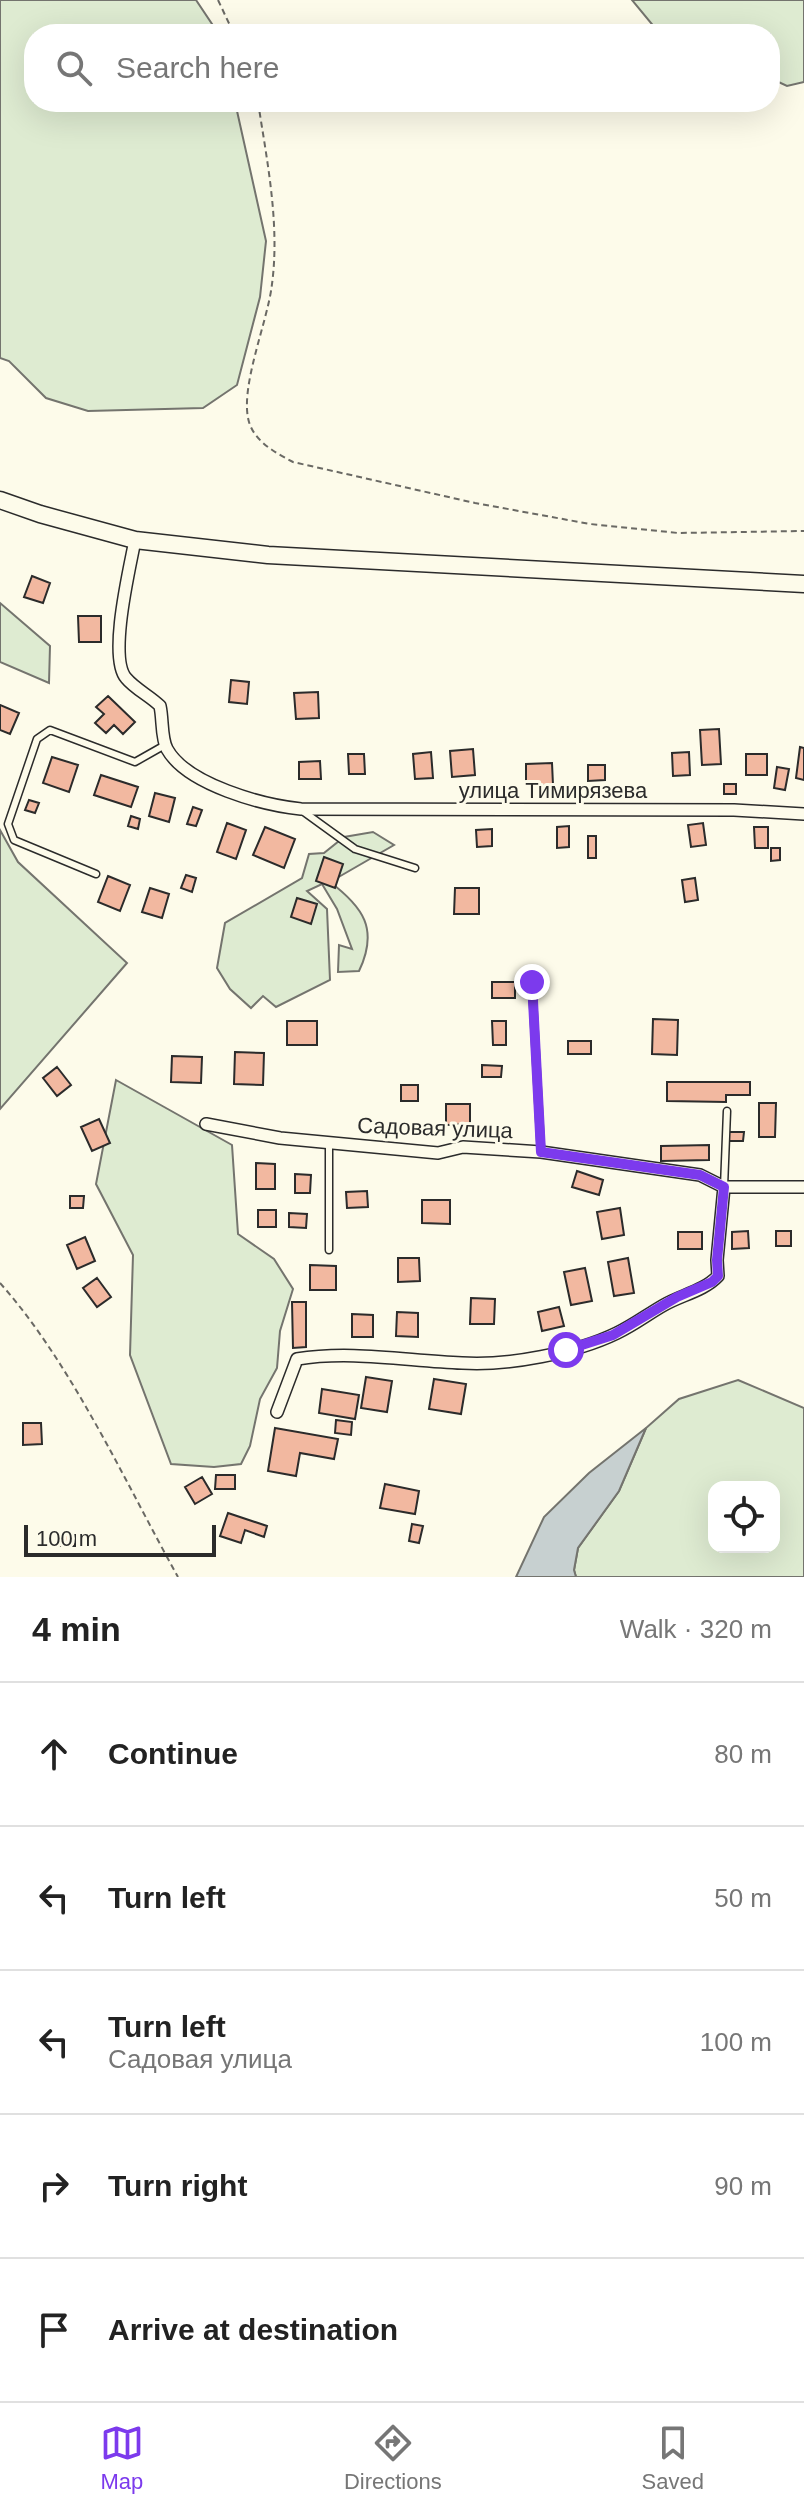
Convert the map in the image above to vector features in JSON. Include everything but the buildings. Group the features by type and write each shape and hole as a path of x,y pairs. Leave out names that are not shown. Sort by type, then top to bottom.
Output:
{"main road":[{"path":"0,500 135,540 268,555 804,584"}],"street":[{"path":"135,540 120,631 120,666 125,677 160,706 165,745"},
{"name":"улица Тимирязева","path":"165,745 180,763 210,783 240,795 301,809 734,810 804,814"},
{"name":"Садовая улица","path":"206,1124 280,1138 438,1153 463,1147 541,1152 700,1175 724,1187 804,1187"},
{"path":"277,1412 297,1359 390,1357 466,1364 493,1362 566,1350 613,1335 718,1276 724,1187"}],"lane":[{"path":"96,874 14,840 8,824 37,739 50,730 135,762 165,745"},
{"path":"301,809 355,849 415,868"},
{"path":"532,982 541,1152"},
{"path":"724,1187 727,1111"},
{"path":"329,1143 329,1250"}],"path":[{"path":"218,0 229,24"},
{"path":"259,112 274,235 272,284 249,387 249,421 269,449 293,462 475,503 590,524 678,533 804,531"},
{"path":"0,1283 19,1304 80,1399 178,1577"}],"green space":[{"path":"0,0 196,0 212,24 24,24 24,112 237,112 266,241 260,297 237,385 203,408 88,411 46,398 9,361 0,358"},
{"path":"632,0 804,0 804,82 787,86 780,83 780,24 652,24"},
{"path":"0,603 50,646 49,683 0,662"},
{"path":"0,830 18,862 127,963 0,1109"},
{"path":"373,832 394,845 330,882 351,901 364,920 368,943 359,971 338,972 339,945 352,949 337,909 322,884 307,891 327,909 330,980 276,1007 263,996 251,1008 230,989 217,968 225,923 302,878 309,854 324,853 344,837"},
{"path":"116,1080 232,1145 238,1234 274,1259 293,1289 280,1331 277,1368 260,1399 250,1446 241,1464 214,1467 171,1464 130,1355 133,1255 96,1184"},
{"path":"738,1380 804,1408 804,1577 576,1577 574,1570 578,1548 619,1491 646,1428 679,1399"}],"shaded area":[{"path":"646,1428 619,1491 578,1548 574,1570 576,1577 516,1577 544,1517 589,1473"}],"route":[{"path":"532,982 541,1152 700,1175 724,1187 718,1276 613,1335 566,1350"}]}
